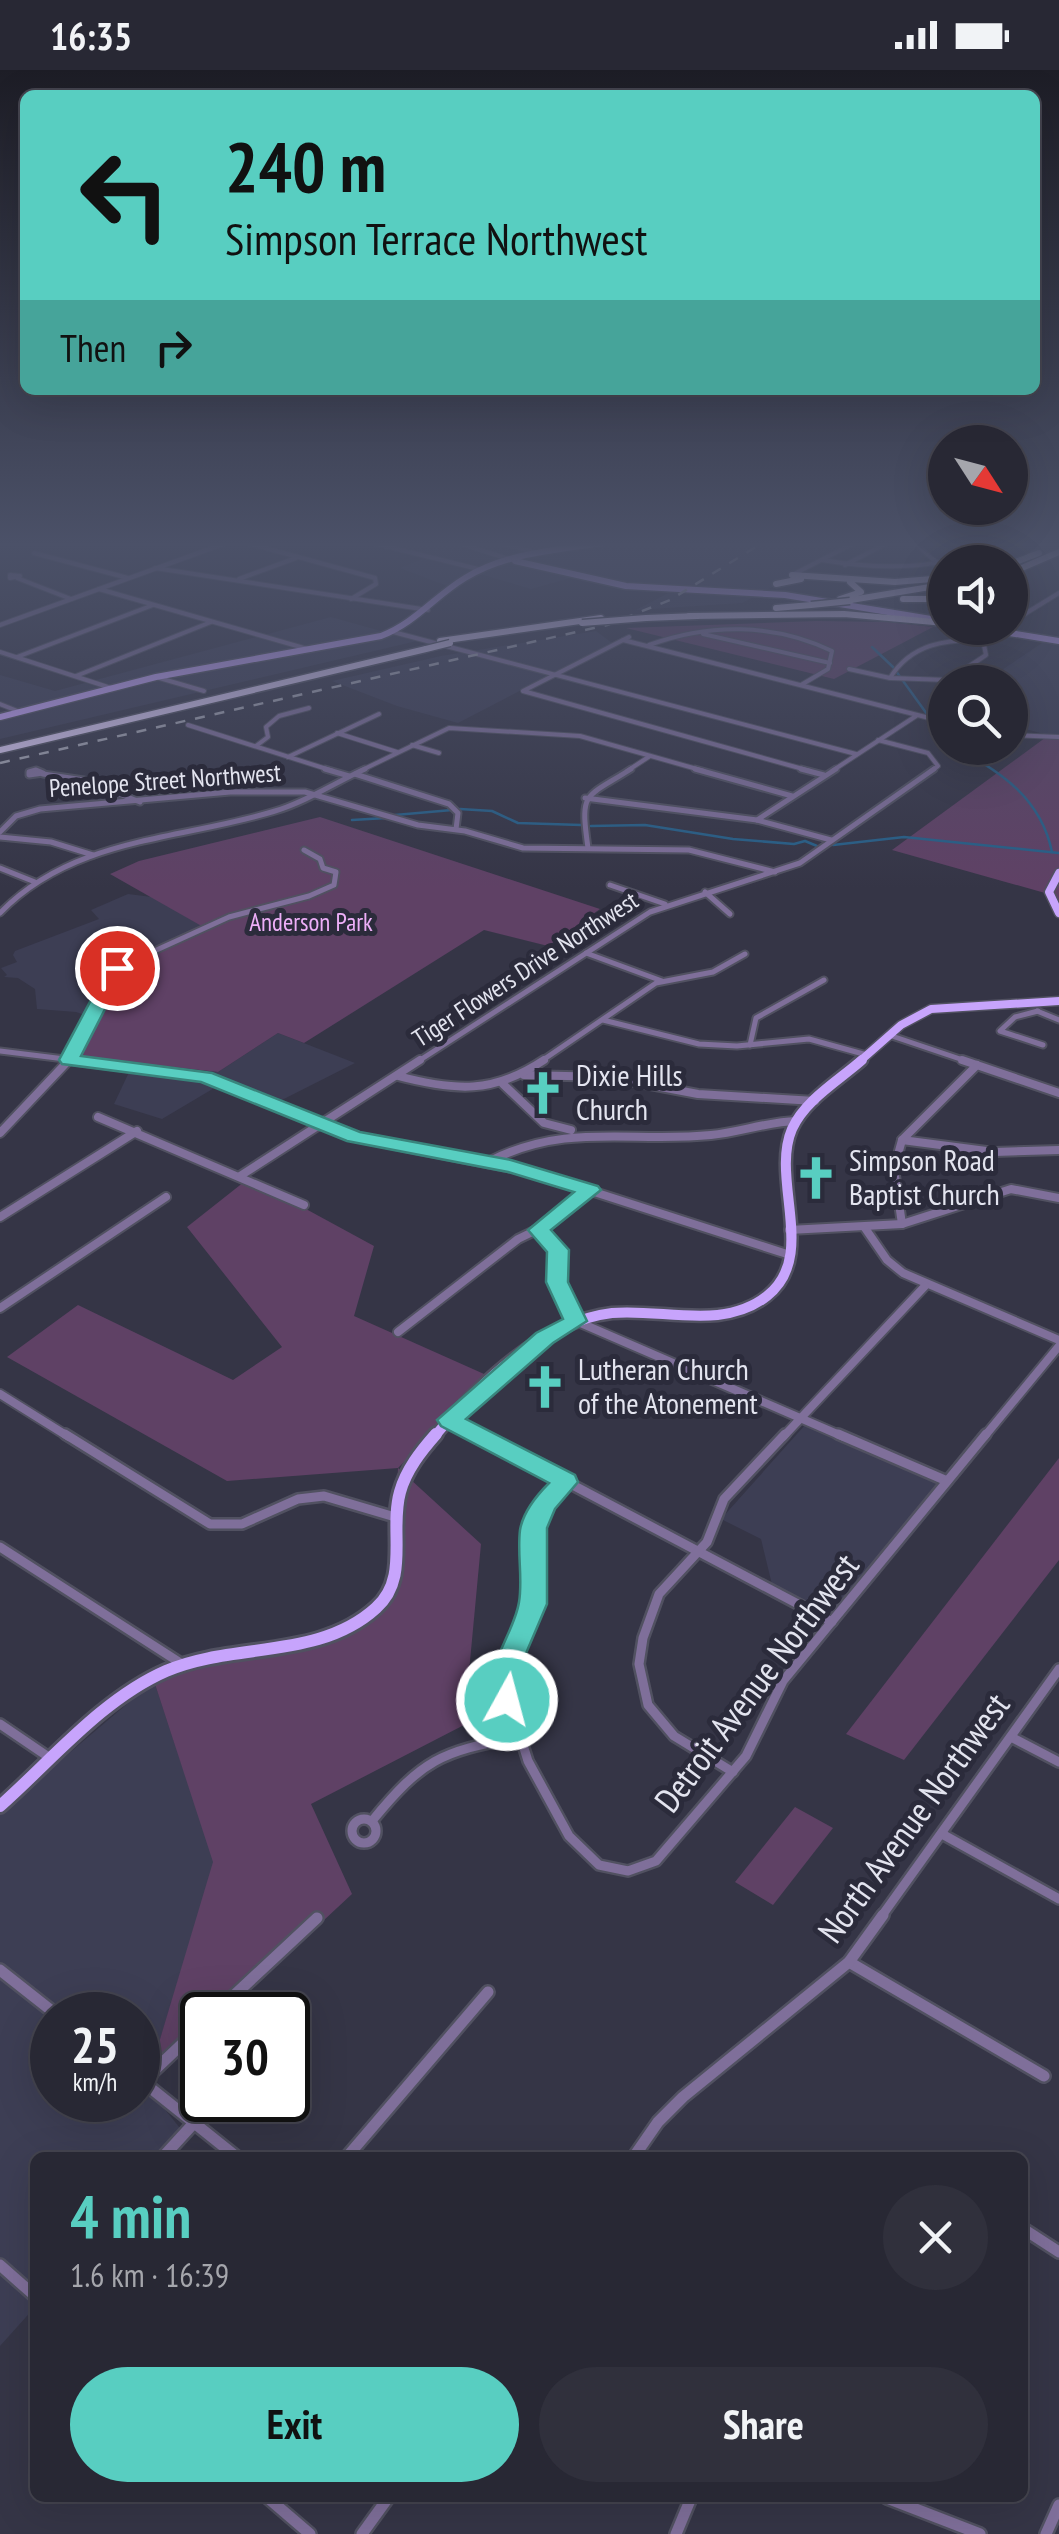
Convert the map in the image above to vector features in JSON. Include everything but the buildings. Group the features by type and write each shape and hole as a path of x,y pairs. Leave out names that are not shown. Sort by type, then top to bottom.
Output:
{"highway":[{"path":"0,747 204,694 371,658"},
{"path":"0,747 376,658"}],"main road":[{"path":"0,717 156,677 265,658"},
{"path":"1059,873 1049,892 1059,913"},
{"path":"0,1806 140,1687 182,1664 312,1639 369,1615 386,1598 394,1578 395,1517 400,1490 411,1465 449,1420 544,1338 576,1321 617,1313 705,1315 743,1308 764,1298 782,1282 790,1255 787,1146 796,1121 889,1035 938,1007 1034,1008 1059,1000"}],"street":[{"path":"20,658 111,688"},
{"path":"76,676 121,658"},
{"path":"477,658 554,674 856,754"},
{"path":"586,658 523,691 824,775"},
{"path":"695,658 928,718"},
{"path":"796,658 830,663"},
{"path":"802,685 828,669 832,658"},
{"path":"890,678 908,658"},
{"path":"849,669 890,678 928,679"},
{"path":"156,677 204,694"},
{"path":"0,704 20,712"},
{"path":"256,746 268,738 266,727 272,719 309,708"},
{"path":"288,756 379,714"},
{"path":"756,820 916,715"},
{"path":"188,724 449,804 458,813 456,829"},
{"path":"1,909 16,893 94,855 160,834 266,814 442,730 568,734 792,796"},
{"path":"337,733 397,752"},
{"path":"1028,736 1059,737"},
{"name":"Tiger Flowers Drive Northwest","path":"240,1176 666,904 777,873 832,841 938,766 928,754 878,740"},
{"path":"412,745 439,754"},
{"path":"588,848 582,807 585,798 650,756"},
{"path":"43,774 84,780 140,802"},
{"name":"Penelope Street Northwest","path":"0,835 12,819 40,809 230,792 316,793 418,825 456,829 522,848 688,850 777,873"},
{"path":"585,798 756,820 832,841"},
{"path":"2,817 12,819"},
{"path":"0,835 50,842 94,855"},
{"path":"0,1133 69,1060 120,966 229,917 310,896 334,885 336,872 323,868 320,859 304,850"},
{"path":"0,868 35,882"},
{"path":"610,885 666,904"},
{"path":"706,892 730,914"},
{"path":"586,953 662,981"},
{"path":"398,1076 443,1088 503,1084 524,1075 662,981 713,972 745,954"},
{"path":"750,1045 750,1030 758,1015 799,997 824,980"},
{"path":"1042,1045 1000,1030 1034,1008 1059,1020"},
{"path":"603,1020 699,1044 750,1045 809,1039 867,1055"},
{"path":"889,1035 1059,1093"},
{"path":"0,1051 205,1077 369,1140 490,1162 790,1255"},
{"path":"902,1224 894,1169 902,1140 977,1065"},
{"path":"524,1075 608,1077 698,1094 815,1101"},
{"path":"503,1084 544,1123 585,1132 694,1136 796,1121"},
{"path":"98,1117 304,1205"},
{"path":"539,1142 545,1133 544,1123"},
{"path":"0,1217 138,1131"},
{"path":"490,1162 539,1142 585,1132"},
{"path":"902,1140 994,1152 1059,1150"},
{"path":"789,1230 902,1224 1011,1189 1059,1198"},
{"path":"398,1332 590,1190"},
{"path":"0,1308 166,1197"},
{"path":"865,1228 887,1260 925,1286 1059,1343"},
{"path":"539,1230 558,1250 557,1282 576,1321 947,1481"},
{"path":"733,1772 687,1747 665,1729 646,1704 638,1678 638,1656 653,1602 712,1534 724,1499 925,1286"},
{"name":"Detroit Avenue Northwest","path":"566,1482 544,1504 534,1528 533,1604 506,1678 507,1700 534,1780 582,1852 596,1864 614,1871 637,1870 656,1861 733,1772 756,1739 784,1681 1059,1343"},
{"path":"0,1394 210,1524 249,1524 292,1500 318,1495 342,1498 395,1517"},
{"path":"0,1410 12,1402"},
{"path":"449,1420 832,1622"},
{"path":"0,1547 182,1664"},
{"name":"North Avenue Northwest","path":"637,2152 658,2122 683,2098 849,1962 1059,1669"},
{"path":"0,1724 53,1760"},
{"path":"372,1821 430,1758 518,1737"},
{"path":"1010,1737 1059,1762"},
{"path":"942,1834 1059,1898"},
{"path":"238,1992 317,1918"},
{"path":"849,1962 1044,2076"},
{"path":"0,1970 30,1994"},
{"path":"351,2152 488,1992"},
{"path":"160,2062 180,2045"},
{"path":"160,2096 180,2111"},
{"path":"167,2152 194,2122 231,2152"},
{"path":"1028,2232 1059,2252"},
{"path":"0,2265 30,2292"},
{"path":"273,2502 310,2534"},
{"path":"362,2534 385,2502"},
{"path":"676,2534 690,2502"},
{"path":"897,2502 980,2534"},
{"path":"1046,2534 1059,2505"}],"shaded area":[{"path":"178,658 345,658 0,739 0,714 10,710 0,707 0,675 55,691"},
{"path":"432,658 583,658 458,723 397,706 332,681"},
{"path":"1020,658 1059,658 1059,738 1028,730 1028,665 1009,665"},
{"path":"128,894 152,897 202,926 113,966 88,1021 76,1012 37,1009 35,989 18,978 4,977 7,975 1,968 17,962 15,951 99,919 91,910"},
{"path":"278,1033 355,1063 272,1105 221,1084 162,1119 114,1104 131,1068 218,1072"},
{"path":"805,1425 943,1480 820,1624 775,1597 761,1539 721,1519"},
{"path":"154,1681 214,1862 160,2040 160,1992 30,1992 30,2122 160,2122 160,2103 188,2138 175,2152 30,2152 30,2313 0,2346 0,1812"}],"green space":[{"path":"748,658 874,658 834,679"},
{"path":"1049,735 1059,738 1059,912 1045,893 892,850 1008,765 1028,765 1028,750"},
{"name":"Anderson Park","path":"320,817 600,909 548,946 484,930 304,1043 278,1033 218,1072 75,1056 101,1015 121,968 205,928 110,874 139,861"},
{"path":"249,1178 374,1246 354,1316 502,1382 431,1435 398,1468 227,1481 7,1357 78,1305 233,1380 282,1347 187,1227"},
{"path":"1059,1458 1059,1560 904,1760 846,1734"},
{"path":"398,1468 481,1544 464,1725 311,1804 352,1894 247,1992 180,1992 180,2054 160,2073 160,2039 213,1862 154,1681 221,1648 336,1635 382,1605 394,1568"},
{"path":"795,1807 833,1828 773,1905 735,1882"}],"waterway":[{"path":"884,658 928,715"},
{"path":"986,765 1029,802 1047,833 1052,852"},
{"path":"460,809 492,811 518,823 581,825"},
{"path":"395,815 452,810"},
{"path":"352,820 386,818"},
{"path":"591,826 645,825 733,839 794,844 805,841 817,846"},
{"path":"833,845 904,837 1059,853"}],"railway":[{"path":"0,763 462,658"}],"place":[{"name":"Dixie Hills Church","path":"543,1093"},
{"name":"Simpson Road Baptist Church","path":"816,1178"},
{"name":"Lutheran Church of the Atonement","path":"545,1387"}],"route":[{"path":"117,968 69,1060 205,1077 354,1137 511,1166 590,1190 539,1230 558,1250 557,1282 576,1321 544,1338 449,1420 566,1482 537,1516 533,1604 510,1658 507,1700"}]}
